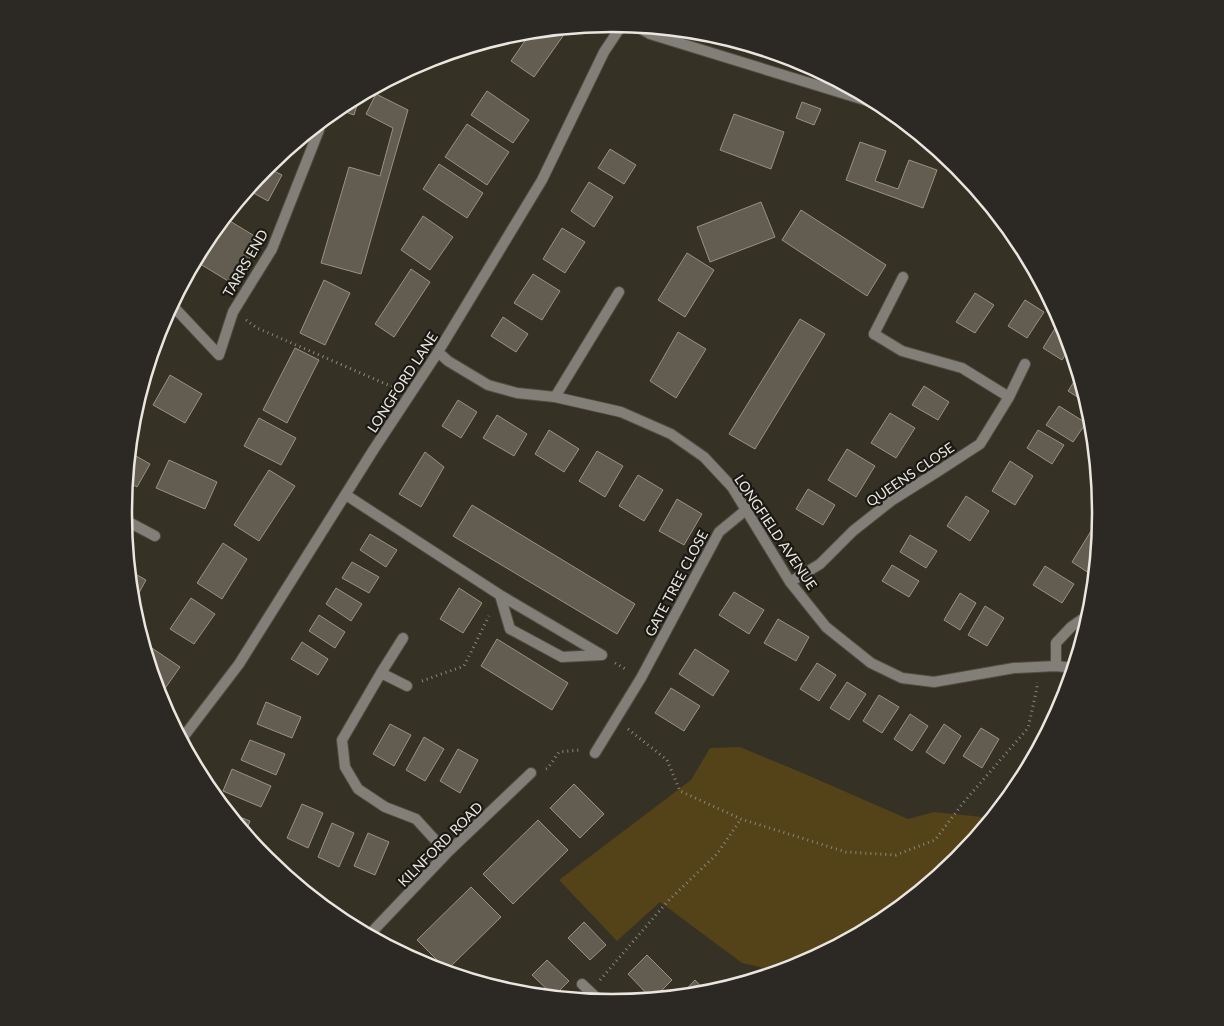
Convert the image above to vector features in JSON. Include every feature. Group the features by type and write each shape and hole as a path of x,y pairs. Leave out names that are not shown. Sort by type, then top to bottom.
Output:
{"street":[{"name":"LONGFORD LANE","path":"186,734 239,664 438,352 542,180 604,52 617,32"},
{"path":"653,35 845,93"},
{"name":"TARRS END","path":"177,310 219,355 233,312 272,249 318,133"},
{"path":"903,277 874,334 902,351 962,368 1009,397"},
{"path":"555,397 619,292"},
{"name":"LONGFIELD AVENUE","path":"438,352 448,361 488,385 517,393 555,397 621,412 671,434 704,457 732,487 790,582 826,627 871,663 902,678 934,682 1014,668 1067,667"},
{"name":"QUEENS CLOSE","path":"790,582 820,564 853,532 891,500 980,444 1009,397 1025,364"},
{"path":"346,495 500,595 602,655"},
{"name":"GATE TREE CLOSE","path":"595,753 641,678 719,532 747,509"},
{"path":"132,524 155,536"},
{"path":"500,595 510,630 562,657 602,655"},
{"path":"1056,666 1056,643 1080,621"},
{"path":"403,638 342,740 345,766 358,789 386,807 416,819 447,853"},
{"path":"381,673 407,686"},
{"name":"KILNFORD ROAD","path":"374,930 447,853 531,773"},
{"path":"582,984 590,992"}],"path":[{"path":"233,312 257,328 410,395"},
{"path":"407,686 464,666 500,595"},
{"path":"602,655 641,678"},
{"path":"616,719 667,760 680,791 740,820 846,852 896,855 935,840 963,803 1028,728 1037,688 1038,667"},
{"path":"531,773 548,768 559,752 577,750 595,753"},
{"path":"590,992 668,901 717,854 731,836 740,820"}],"shaded area":[{"path":"740,747 908,819 934,812 984,817 952,853 905,894 879,913 825,944 766,968 742,963 660,902 617,941 559,880 691,780 710,748"}],"building":[{"path":"563,36 534,77 511,61 525,41"},
{"path":"487,91 529,120 513,143 471,115"},
{"path":"377,94 408,110 361,274 321,263 349,167 380,176 393,128 366,114"},
{"path":"802,102 821,109 814,125 796,118"},
{"path":"357,106 354,115 346,112"},
{"path":"734,114 784,132 771,169 720,150"},
{"path":"467,124 509,152 487,185 445,157"},
{"path":"860,142 886,151 875,181 898,189 909,160 937,170 923,208 846,180"},
{"path":"610,149 636,165 624,184 598,168"},
{"path":"439,164 483,193 467,218 423,189"},
{"path":"274,171 282,175 268,201 254,193"},
{"path":"589,182 613,197 594,227 571,211"},
{"path":"761,202 775,237 710,262 697,227"},
{"path":"801,210 886,265 867,296 782,240"},
{"path":"423,216 453,237 430,270 401,250"},
{"path":"230,221 261,240 233,284 201,264"},
{"path":"562,228 585,242 565,273 543,259"},
{"path":"687,253 714,270 685,317 658,300"},
{"path":"411,269 430,282 394,337 375,324"},
{"path":"533,274 560,291 542,320 514,303"},
{"path":"324,280 350,293 325,345 300,333"},
{"path":"975,293 994,305 975,333 956,322"},
{"path":"1025,300 1044,312 1027,338 1008,326"},
{"path":"503,317 528,334 516,352 491,336"},
{"path":"800,319 825,334 755,449 729,434"},
{"path":"1055,328 1065,355 1062,360 1043,348"},
{"path":"678,332 706,349 676,398 650,381"},
{"path":"295,348 319,360 287,423 263,410"},
{"path":"170,375 202,394 185,423 153,405"},
{"path":"1074,382 1078,397 1068,391"},
{"path":"924,386 949,402 938,420 912,405"},
{"path":"458,400 477,412 461,438 442,426"},
{"path":"1059,406 1083,421 1084,426 1073,442 1046,425"},
{"path":"890,413 915,428 896,458 871,443"},
{"path":"497,415 527,434 514,456 483,438"},
{"path":"259,418 296,438 281,465 244,446"},
{"path":"549,430 579,449 564,472 535,454"},
{"path":"1038,430 1064,445 1052,464 1027,448"},
{"path":"847,449 875,466 856,497 828,480"},
{"path":"597,451 623,466 605,497 579,481"},
{"path":"425,452 444,467 421,507 399,494"},
{"path":"135,456 150,464 137,487 133,485"},
{"path":"169,460 217,482 205,509 156,488"},
{"path":"1010,461 1033,476 1015,505 992,491"},
{"path":"269,470 295,486 259,541 234,525"},
{"path":"638,475 663,490 644,521 619,506"},
{"path":"808,489 835,505 823,525 796,509"},
{"path":"966,496 989,511 970,541 947,526"},
{"path":"677,499 702,514 684,545 659,531"},
{"path":"472,505 635,604 617,634 453,536"},
{"path":"1091,531 1088,573 1072,562"},
{"path":"370,534 397,550 386,567 360,550"},
{"path":"910,535 937,551 926,568 900,552"},
{"path":"223,543 247,559 222,599 197,583"},
{"path":"352,562 379,577 369,593 342,578"},
{"path":"892,565 919,581 909,597 882,581"},
{"path":"1045,566 1074,584 1062,603 1033,585"},
{"path":"136,574 146,580 139,593"},
{"path":"336,588 362,604 351,621 326,604"},
{"path":"459,588 482,603 463,633 440,619"},
{"path":"734,592 764,610 749,634 719,615"},
{"path":"960,593 976,603 960,630 944,620"},
{"path":"191,598 215,614 194,644 170,629"},
{"path":"985,606 1004,618 987,646 968,635"},
{"path":"319,615 345,632 335,648 309,631"},
{"path":"778,619 809,637 796,661 764,643"},
{"path":"497,639 568,683 552,710 481,666"},
{"path":"302,642 328,659 318,675 291,659"},
{"path":"151,647 180,667 165,689"},
{"path":"695,649 729,671 713,696 679,674"},
{"path":"817,663 836,675 819,701 800,689"},
{"path":"847,682 866,694 849,720 830,708"},
{"path":"671,688 700,706 684,731 655,713"},
{"path":"879,695 899,707 882,733 863,721"},
{"path":"266,702 301,717 292,738 257,724"},
{"path":"910,714 928,726 912,751 894,739"},
{"path":"390,724 411,735 394,766 373,754"},
{"path":"944,724 961,736 944,764 926,752"},
{"path":"981,728 999,739 982,768 963,756"},
{"path":"424,737 444,749 425,781 406,770"},
{"path":"250,740 285,754 276,775 241,760"},
{"path":"458,749 478,760 460,793 440,781"},
{"path":"232,769 271,786 261,807 223,791"},
{"path":"574,784 604,814 580,838 550,808"},
{"path":"302,804 323,813 308,848 287,838"},
{"path":"240,817 250,821 248,826"},
{"path":"538,820 568,850 513,904 483,874"},
{"path":"332,823 354,833 339,867 318,857"},
{"path":"368,833 389,842 375,875 354,866"},
{"path":"471,887 501,917 451,966 437,960 417,940"},
{"path":"584,922 606,945 590,960 568,938"},
{"path":"647,955 672,980 662,990 645,992 628,974"},
{"path":"547,960 569,981 560,990 546,989 532,975"},
{"path":"695,980 700,985 689,987"}]}
